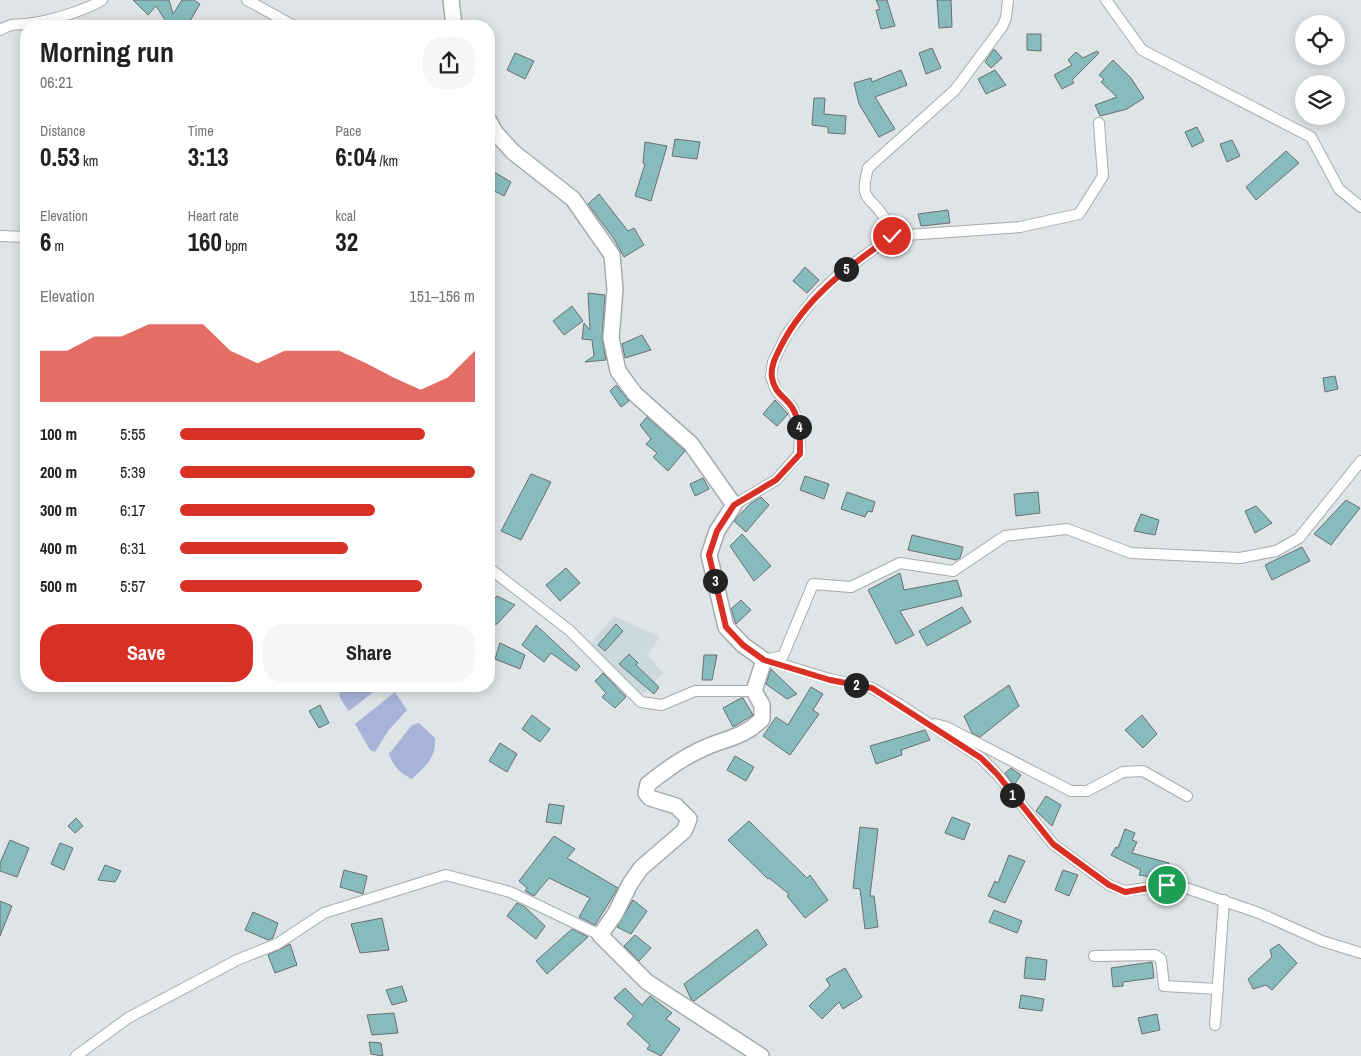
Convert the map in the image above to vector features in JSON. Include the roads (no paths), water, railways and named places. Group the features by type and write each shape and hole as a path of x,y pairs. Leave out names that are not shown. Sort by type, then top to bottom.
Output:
{"street":[{"path":"45,20 80,11 102,0"},
{"path":"247,0 283,20"},
{"path":"450,0 453,20"},
{"path":"892,236 884,218 867,200 864,184 868,168 955,90 1002,27 1006,18 1008,0"},
{"path":"1106,0 1142,50 1311,137 1338,189 1361,207"},
{"path":"0,30 20,22"},
{"path":"1099,123 1103,176 1079,214 1020,227 892,236 839,274 815,297 787,334 773,362 772,377 777,392 793,408 800,432 800,454 776,480 734,505 717,531 709,555 726,627 743,645 764,660 830,680 872,688 981,758 997,774 1053,844 1109,885 1125,892 1167,885 1183,887 1268,916 1322,941 1361,953"},
{"path":"495,132 513,152 573,199 612,255 615,289 611,338 618,371 635,394 691,444 734,505"},
{"path":"0,236 20,237"},
{"path":"764,660 783,656 813,584 851,586 900,563 952,572 1005,536 1067,529 1131,553 1240,558 1276,551 1298,538 1361,461"},
{"path":"495,573 569,630 641,702 662,706 695,691 754,690"},
{"path":"600,936 616,914 630,884 641,868 684,830 688,819 676,806 650,798 646,793 648,784 679,760 702,748 750,731 762,719 762,705 754,690 764,660"},
{"path":"922,720 946,727 1071,791 1087,791 1123,772 1143,771 1187,796"},
{"path":"76,1056 128,1018 237,960 277,944 324,913 446,874 510,892 600,936 647,982 762,1056"},
{"path":"1216,1025 1224,900"},
{"path":"1094,956 1155,955 1161,959 1164,986 1218,988"}],"water":[{"path":"339,692 373,692 349,711 341,700"},
{"path":"395,692 407,710 388,731 375,752 370,750 355,724"},
{"path":"419,723 435,738 435,745 432,757 412,779 397,769 389,754 412,725"}]}
